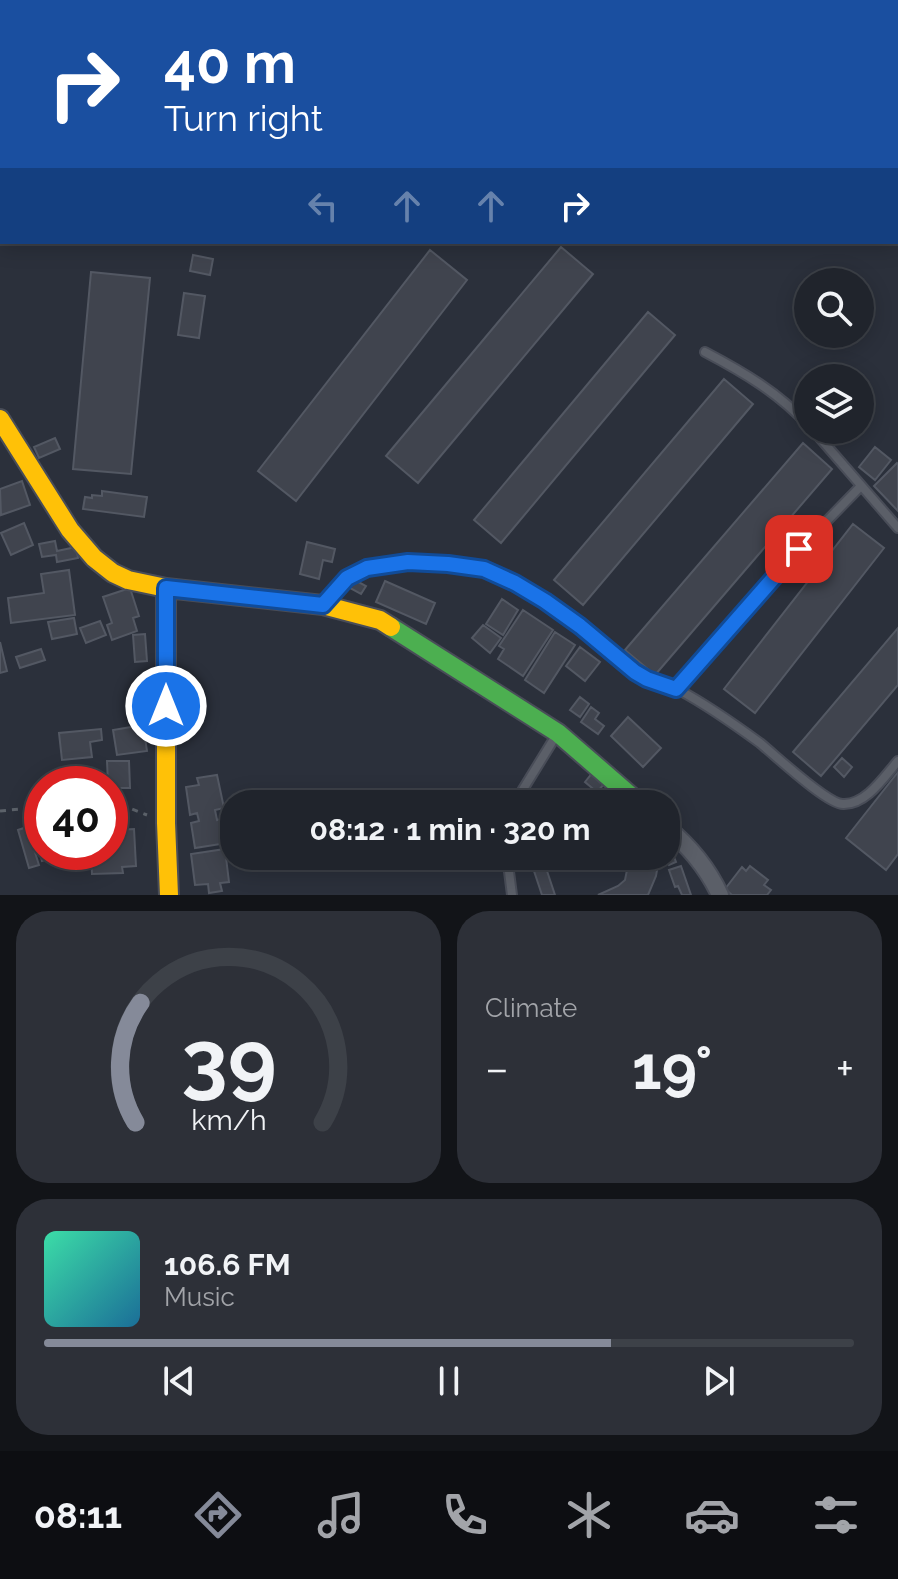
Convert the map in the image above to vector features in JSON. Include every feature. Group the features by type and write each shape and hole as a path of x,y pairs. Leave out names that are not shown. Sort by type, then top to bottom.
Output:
{"street":[{"path":"0,419 70,530 94,558 113,573 128,580 166,588 323,605 380,620 558,733 624,790"},
{"path":"166,588 169,895"},
{"path":"680,839 705,869 720,895"}],"lane":[{"path":"705,352 743,372 777,395 794,411"},
{"path":"826,444 898,528"},
{"path":"676,689 778,571 861,486"},
{"path":"323,605 347,578 367,568 408,562 484,569 545,601 635,672 676,689 717,713 759,742 822,796 835,803 854,803 873,790 898,761"},
{"path":"523,790 558,733"},
{"path":"509,870 512,895"}],"path":[{"path":"128,807 166,823"},
{"path":"0,811 24,809"}],"building":[{"path":"561,247 593,274 418,483 386,456"},
{"path":"430,250 467,280 296,501 258,471"},
{"path":"193,255 213,259 210,275 190,271"},
{"path":"91,272 150,278 131,474 73,469"},
{"path":"184,293 205,296 199,338 178,335"},
{"path":"648,312 675,335 501,543 474,520"},
{"path":"724,379 753,404 583,605 554,580"},
{"path":"55,438 60,449 39,458 34,447"},
{"path":"802,444 832,469 655,675 625,650"},
{"path":"875,447 891,460 875,480 859,467"},
{"path":"898,464 898,511 874,486"},
{"path":"22,481 30,505 1,515 0,489"},
{"path":"102,491 147,497 144,517 83,509 85,497 102,496"},
{"path":"24,523 33,545 11,555 1,533"},
{"path":"853,524 884,548 755,713 724,689"},
{"path":"55,541 57,551 76,547 78,558 57,562 56,555 42,557 39,544"},
{"path":"307,542 335,549 332,562 323,560 319,579 300,574"},
{"path":"69,570 75,615 11,623 8,598 44,593 41,574"},
{"path":"353,579 366,586 361,594 348,587"},
{"path":"385,581 435,603 426,624 376,602"},
{"path":"130,588 139,616 133,618 137,631 112,640 107,625 112,623 103,597"},
{"path":"502,599 518,610 503,635 486,624"},
{"path":"523,610 553,630 523,676 498,659 504,649 499,646"},
{"path":"74,618 77,634 52,639 48,622"},
{"path":"100,621 106,635 86,643 80,628"},
{"path":"483,625 501,638 490,653 472,638"},
{"path":"898,628 898,685 821,776 793,752"},
{"path":"555,632 575,645 544,693 525,680"},
{"path":"145,634 147,661 135,662 133,635"},
{"path":"0,642 7,671 0,673"},
{"path":"580,647 600,662 585,681 566,666"},
{"path":"41,649 45,660 20,668 16,657"},
{"path":"580,697 589,704 580,717 570,710"},
{"path":"591,707 599,713 595,719 604,726 598,734 581,722"},
{"path":"628,717 661,748 643,767 611,736"},
{"path":"143,725 147,751 117,755 113,730"},
{"path":"101,729 102,740 90,742 92,757 62,760 59,733"},
{"path":"842,758 852,767 844,777 834,767"},
{"path":"107,761 129,761 130,788 128,766 107,766"},
{"path":"593,772 605,783 595,790 585,782"},
{"path":"898,772 898,854 886,870 846,838"},
{"path":"217,775 220,809 215,810 217,820 220,820 220,844 195,848 191,823 199,821 197,813 190,815 186,787 199,785 197,778"},
{"path":"24,828 24,851 18,830"},
{"path":"128,829 134,829 136,866 128,867"},
{"path":"220,850 220,870 228,870 229,882 220,883 222,891 209,893 208,884 195,885 191,854"},
{"path":"680,866 691,895 682,895 678,886 675,887 669,870 680,870"},
{"path":"750,866 768,880 764,885 771,890 767,895 732,895 725,889 742,867 746,871"},
{"path":"92,870 122,870 123,873 92,874"},
{"path":"534,870 547,870 555,895 542,895"},
{"path":"627,870 657,870 648,895 598,895 625,880"}],"traffic: fast":[{"path":"391,627 558,733 624,790"}],"traffic: slow":[{"path":"0,419 70,530 94,558 113,573 128,580 166,588 323,605 380,620 391,627"},
{"path":"166,588 169,895"}],"route":[{"path":"166,706 166,588 323,605 347,578 367,568 408,562 484,569 545,601 635,672 676,689 799,549"}]}
